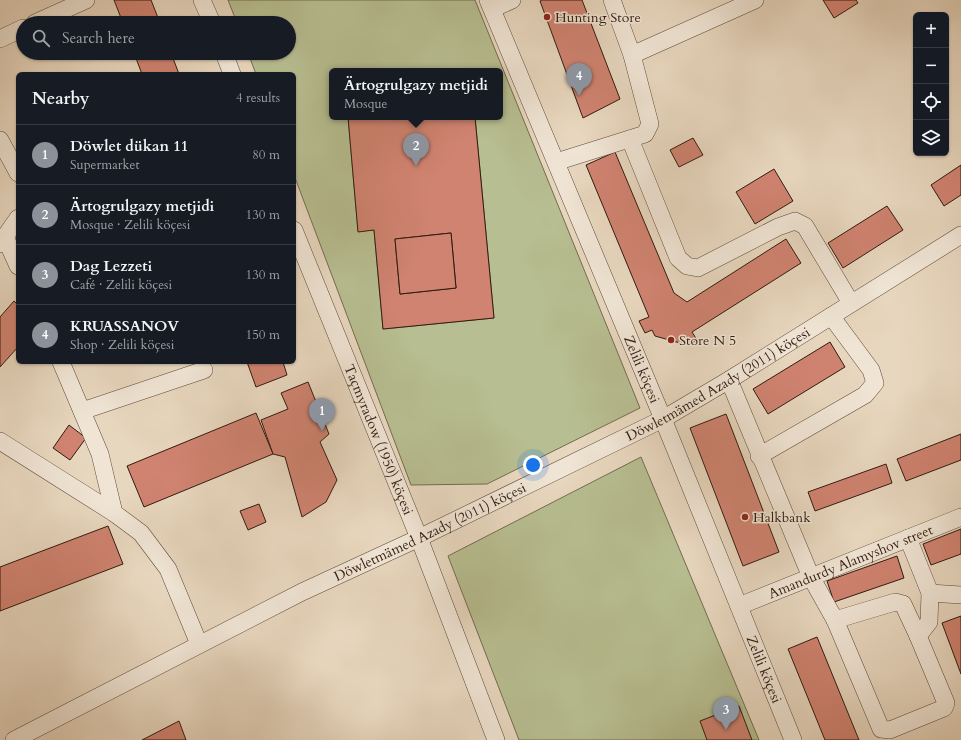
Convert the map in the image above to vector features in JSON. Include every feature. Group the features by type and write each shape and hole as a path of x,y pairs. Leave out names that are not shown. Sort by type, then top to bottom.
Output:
{"street":[{"path":"51,16 86,0"},
{"path":"202,0 209,16"},
{"path":"490,5 512,0"},
{"path":"556,162 645,134 650,124 632,55 612,0"},
{"path":"632,55 755,0"},
{"name":"Zelili köçesi","path":"490,5 663,419 793,740"},
{"path":"0,39 16,31"},
{"path":"227,60 231,72"},
{"path":"630,139 678,258 687,266 698,268 778,227 795,221 805,226 851,303"},
{"path":"0,140 16,169"},
{"path":"16,221 2,241 16,263"},
{"name":"Taçmyradow (1950) köçesi","path":"296,235 419,538 496,740"},
{"name":"Döwletmämed Azady (2011) köçesi","path":"14,740 302,592 419,538 663,419 961,235"},
{"path":"760,456 866,395 875,383 871,370 831,316"},
{"path":"62,364 100,454 114,513"},
{"path":"82,411 204,370"},
{"path":"728,380 811,577 835,620 881,729 890,730 944,708 946,703 903,604 895,602 835,620"},
{"path":"0,440 114,513 141,533 168,569 199,644"},
{"name":"Amandurdy Alamyshov street","path":"739,606 961,517"},
{"path":"908,538 930,593 928,622 918,636"},
{"path":"930,593 961,595"}],"green space":[{"path":"228,0 475,0 502,68 329,68 329,120 348,120 358,231 374,230 383,329 494,318 475,120 503,120 503,69 640,408 487,484 411,485 296,180 296,72 255,72 251,60 296,60 296,16 234,16"},
{"path":"641,457 759,740 519,740 448,556"}],"building":[{"path":"114,0 151,0 157,16 120,16"},
{"path":"582,0 620,99 583,118 540,1"},
{"path":"823,0 856,0 858,3 834,18"},
{"path":"137,60 174,60 178,72 141,72"},
{"path":"348,120 475,120 494,318 383,329 374,230 358,232","holes":["451,233 456,288 400,294 395,239"]},
{"path":"693,138 703,155 679,167 670,150"},
{"path":"615,152 674,293 687,302 786,239 801,263 692,332 697,340 688,346 684,340 680,343 655,336 652,330 645,333 639,321 649,317 586,165"},
{"path":"961,165 961,195 944,206 931,185"},
{"path":"774,169 793,201 755,224 736,192"},
{"path":"887,206 903,230 843,268 828,243"},
{"path":"451,233 456,288 400,294 395,239"},
{"path":"14,301 16,303 16,349 0,367 0,317"},
{"path":"830,342 845,367 768,414 753,389"},
{"path":"248,364 284,364 287,375 256,387"},
{"path":"308,382 329,434 320,442 337,480 326,502 302,517 285,457 273,454 261,420 288,409 281,393"},
{"path":"256,413 273,454 144,507 127,466"},
{"name":"Halkbank","path":"726,414 779,552 743,566 690,428"},
{"path":"69,425 86,438 70,460 53,448"},
{"path":"961,434 961,460 906,481 897,459"},
{"path":"886,464 892,483 815,511 808,492"},
{"path":"259,504 266,522 248,530 240,511"},
{"path":"108,526 123,564 0,611 0,567"},
{"path":"961,529 961,554 931,565 923,544"},
{"path":"897,556 904,578 834,602 827,581"},
{"path":"961,616 961,674 942,623"},
{"path":"817,637 859,740 825,740 788,649"},
{"path":"739,706 752,740 707,740 700,721"},
{"path":"179,721 186,740 142,740"}],"place":[{"name":"Hunting Store","path":"547,17"},
{"name":"KRUASSANOV","path":"579,96"},
{"name":"Ärtogrulgazy metjidi","path":"416,166"},
{"name":"Store N 5","path":"671,340"},
{"name":"Döwlet dükan 11","path":"322,431"},
{"name":"Halkbank","path":"745,517"},
{"name":"Dag Lezzeti","path":"726,730"}]}
